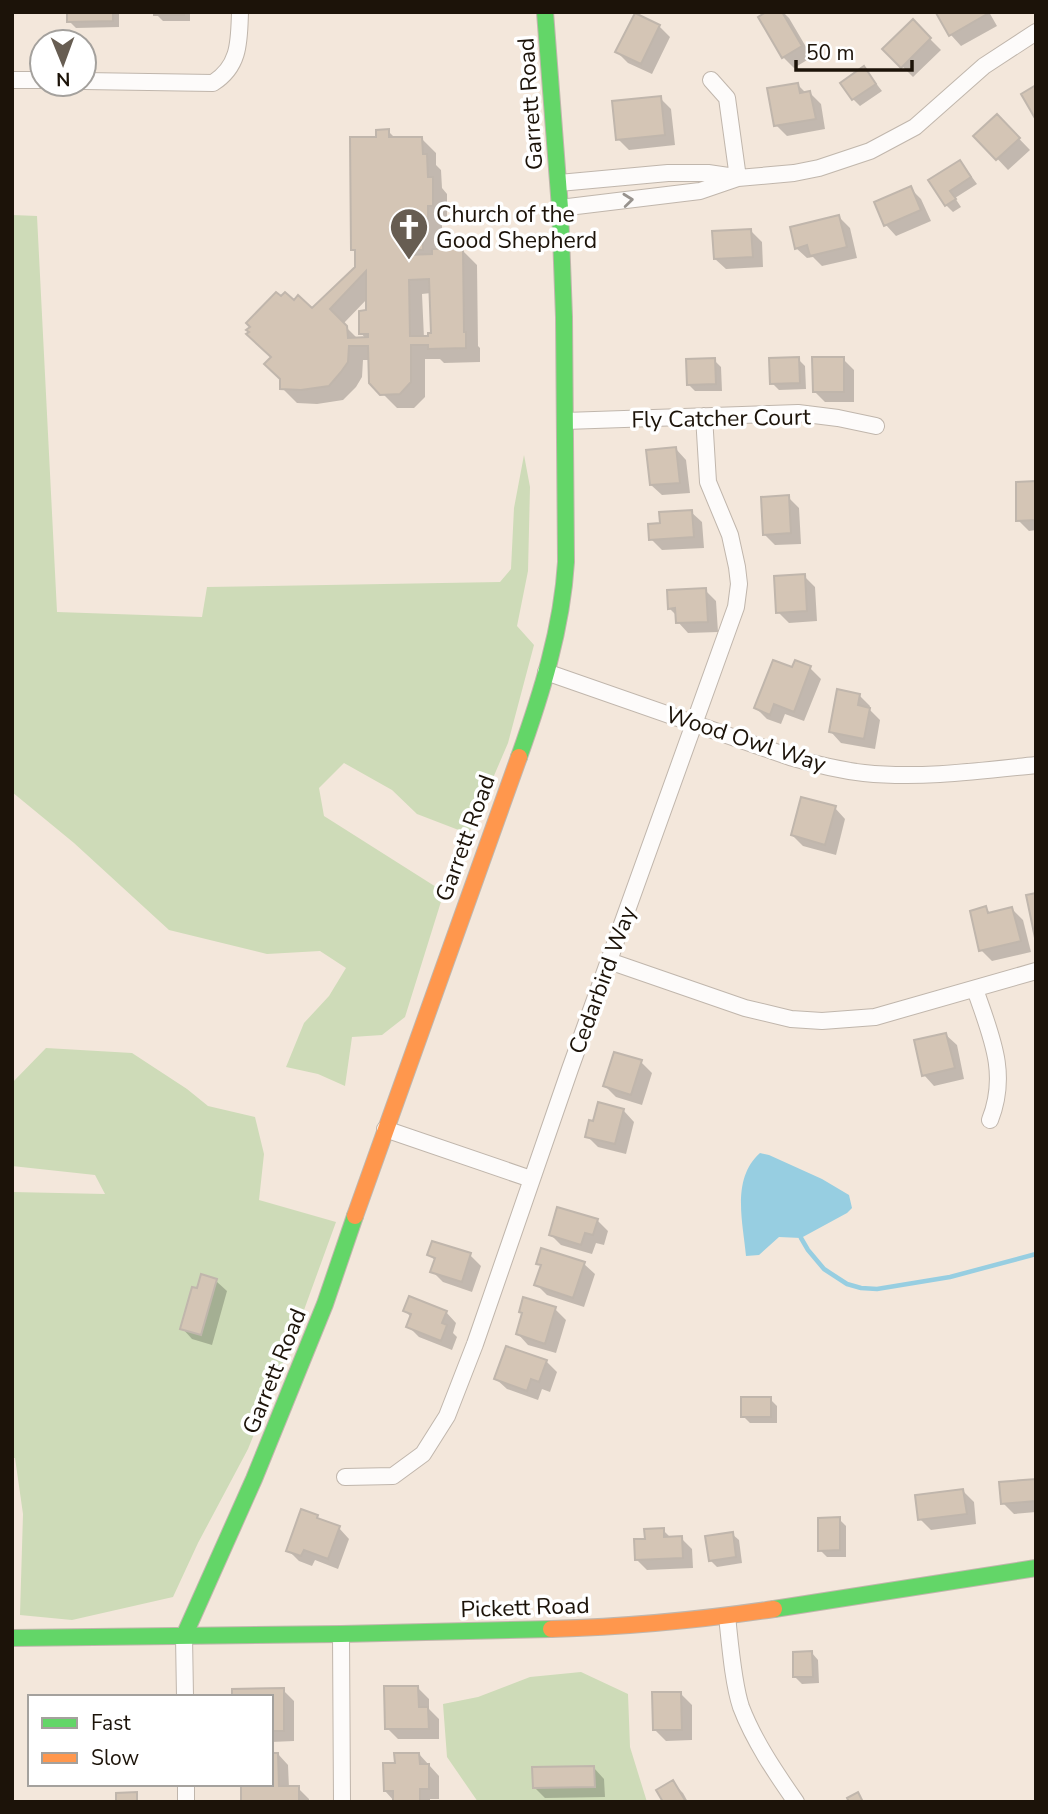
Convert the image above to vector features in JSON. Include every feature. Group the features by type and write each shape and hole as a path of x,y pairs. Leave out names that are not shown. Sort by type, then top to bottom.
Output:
{"street":[{"path":"98,80 213,83 223,77 231,67 237,52 240,12"},
{"name":"Garrett Road","path":"184,1636 258,1470 320,1317 547,672 565,580 566,543 560,208 545,12"},
{"path":"560,208 700,191 738,178 819,168 870,151 915,127 984,66 1036,32"},
{"path":"711,80 727,98 738,178"},
{"path":"559,183 668,173 708,173 738,178"},
{"name":"Fly Catcher Court","path":"565,421 799,414 876,426"},
{"name":"Cedarbird Way","path":"345,1477 393,1476 423,1454 447,1416 484,1319 531,1179 736,607 739,584 730,535 708,482 704,416"},
{"name":"Wood Owl Way","path":"547,672 790,757 823,766 863,773 902,775 1036,765"},
{"path":"609,961 745,1008 791,1019 839,1021 876,1017 1036,971"},
{"path":"975,989 997,1059 997,1103 990,1120"},
{"path":"385,1129 531,1179"},
{"name":"Pickett Road","path":"12,1639 567,1630 727,1616 1036,1568"},
{"path":"727,1616 740,1705 761,1749 796,1802"},
{"path":"341,1634 342,1802"},
{"path":"184,1636 185,1695"}],"green space":[{"path":"12,215 37,216 57,612 202,617 207,587 500,582 511,569 514,508 524,455 530,487 528,571 517,626 534,645 508,743 469,834 417,814 392,790 344,763 319,788 324,816 444,892 405,1017 382,1035 352,1037 345,1086 318,1074 286,1067 304,1023 329,996 346,968 320,951 267,954 169,930 74,843 12,792"},
{"path":"46,1048 132,1053 208,1106 255,1117 264,1154 259,1200 336,1222 300,1321 248,1449 198,1543 173,1597 72,1620 20,1615 23,1514 15,1458 12,1458 12,1192 105,1194 95,1175 12,1166 12,1083"},
{"path":"581,1672 628,1694 630,1747 647,1802 478,1802 447,1757 443,1704 478,1697 530,1677"}],"water":[{"path":"760,1153 822,1179 849,1195 852,1208 801,1238 779,1237 759,1255 746,1256 741,1215 742,1188 751,1163"}],"building":[{"path":"67,12 113,12 113,21 67,22"},
{"path":"154,12 184,12 184,15 154,15"},
{"path":"766,12 782,12 802,46 782,58 758,17"},
{"path":"937,12 986,12 987,14 949,36"},
{"path":"635,13 660,25 641,64 615,52"},
{"path":"913,19 931,38 901,68 882,49"},
{"path":"864,66 876,84 852,100 840,83"},
{"path":"798,83 800,93 810,91 816,119 774,126 767,88"},
{"path":"1036,85 1036,120 1021,94"},
{"path":"661,96 665,135 616,140 612,101"},
{"path":"997,114 1020,138 996,160 973,136"},
{"name":"Church of the Good Shepherd","path":"389,129 389,137 422,137 423,154 427,154 428,177 433,177 433,206 428,206 428,230 423,231 423,250 408,250 408,255 432,254 432,249 463,249 466,348 428,349 428,345 411,345 411,382 400,394 380,395 369,383 368,346 349,346 348,362 329,386 301,390 280,389 280,379 264,364 271,357 246,334 250,327 246,323 276,292 281,296 285,292 294,300 298,295 312,308 355,267 355,250 351,250 350,137 376,137 376,130","holes":["366,271 366,310 359,311 359,334 368,334 368,337 348,338 347,326 330,309","429,279 431,333 428,333 428,336 410,336 409,280"]},
{"path":"960,160 971,177 950,191 956,199 945,206 928,180"},
{"path":"911,186 921,210 884,226 874,202"},
{"path":"839,215 847,247 810,256 807,245 795,249 790,227"},
{"path":"751,229 753,257 714,259 712,231"},
{"path":"799,357 800,383 770,384 769,358"},
{"path":"812,357 844,357 844,392 813,392"},
{"path":"715,358 716,384 687,385 686,359"},
{"path":"676,447 680,483 650,485 646,450"},
{"path":"1036,481 1036,520 1016,521 1016,482"},
{"path":"789,495 791,533 763,535 761,497"},
{"path":"692,510 694,537 649,540 648,524 660,523 659,512"},
{"path":"805,574 807,611 776,613 774,576"},
{"path":"706,588 708,622 676,623 675,608 668,609 667,590"},
{"path":"773,660 792,667 795,660 811,666 794,712 774,704 770,715 754,708"},
{"path":"837,689 860,694 858,705 870,708 864,739 829,732"},
{"path":"801,797 836,806 825,845 791,835"},
{"path":"1036,893 1036,938 1035,938 1026,895"},
{"path":"986,906 988,913 1012,907 1021,941 979,951 970,911"},
{"path":"946,1033 955,1068 922,1076 914,1040"},
{"path":"614,1052 642,1060 631,1095 603,1086"},
{"path":"598,1102 624,1109 615,1144 585,1137 589,1120 593,1121"},
{"path":"557,1207 598,1219 593,1235 585,1233 581,1245 549,1235"},
{"path":"432,1241 471,1253 462,1282 430,1272 435,1258 427,1255"},
{"path":"541,1248 585,1262 573,1298 534,1285 541,1265 536,1264"},
{"path":"201,1274 217,1279 201,1335 180,1329 192,1287 197,1288"},
{"path":"409,1296 447,1311 442,1323 447,1325 441,1341 406,1327 411,1314 403,1311"},
{"path":"523,1297 556,1307 545,1344 516,1334"},
{"path":"506,1346 547,1360 539,1382 531,1379 527,1391 494,1379"},
{"path":"741,1397 771,1397 771,1417 741,1417"},
{"path":"1036,1479 1036,1501 1001,1504 999,1482"},
{"path":"963,1489 967,1514 918,1520 915,1495"},
{"path":"301,1509 340,1526 328,1559 304,1550 301,1556 286,1551"},
{"path":"840,1517 840,1550 818,1551 818,1518"},
{"path":"664,1528 664,1537 682,1536 683,1558 635,1560 634,1539 645,1539 644,1529"},
{"path":"733,1532 736,1557 709,1561 705,1536"},
{"path":"812,1651 813,1677 793,1677 793,1652"},
{"path":"384,1686 418,1686 419,1707 428,1707 429,1729 385,1729"},
{"path":"284,1688 284,1731 273,1731 273,1695 232,1695 232,1689"},
{"path":"652,1692 681,1692 682,1730 653,1730"},
{"path":"273,1753 278,1753 279,1786 299,1786 299,1802 241,1802 241,1786 273,1786"},
{"path":"394,1753 419,1753 420,1764 429,1764 429,1789 420,1789 420,1801 393,1802 393,1791 384,1791 383,1763 395,1763"},
{"path":"594,1766 595,1787 533,1788 532,1767"},
{"path":"673,1780 686,1802 663,1802 656,1790"},
{"path":"137,1792 137,1802 116,1802 116,1793"},
{"path":"858,1792 863,1802 849,1802 847,1798"}],"waterway":[{"path":"801,1238 824,1269 847,1284 861,1288 877,1289 950,1277 1036,1254"}],"traffic: fast":[{"path":"519,757 549,661 560,612 566,562 564,317 560,208 545,12"},
{"path":"184,1636 254,1479 325,1304 355,1216"},
{"path":"774,1609 1036,1568"},
{"path":"12,1638 551,1629"}],"traffic: slow":[{"path":"355,1216 519,757"},
{"path":"551,1629 663,1622 774,1609"}],"place":[{"name":"Church of the Good Shepherd","path":"409,261"}]}
